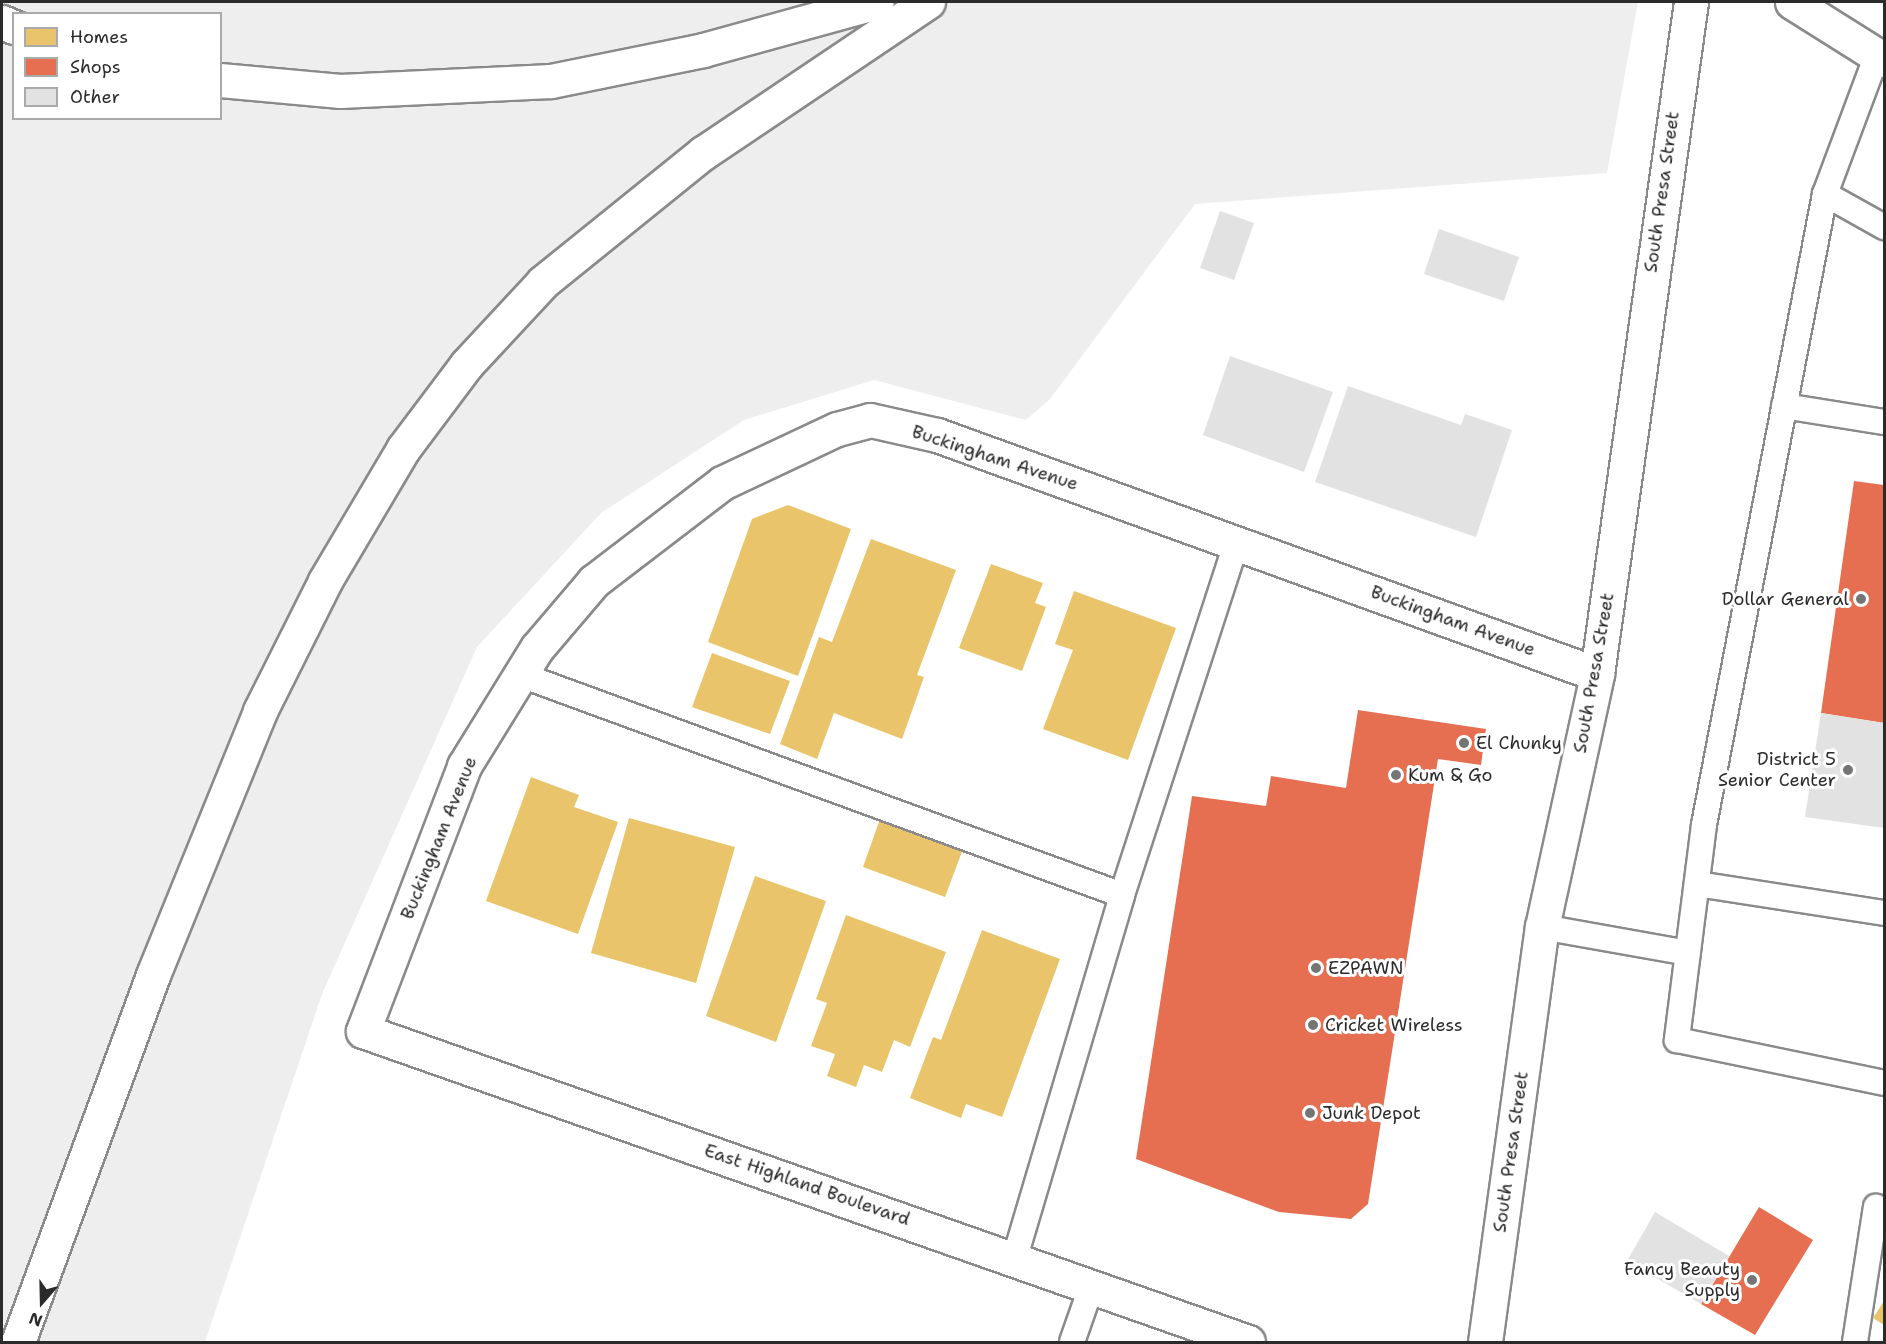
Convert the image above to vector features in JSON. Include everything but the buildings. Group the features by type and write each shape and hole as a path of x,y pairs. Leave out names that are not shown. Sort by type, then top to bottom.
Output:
{"main road":[{"path":"222,80 340,92 551,81 703,50 877,2"},
{"path":"18,1342 153,975 260,711 326,581 403,449 466,365 543,282 703,153 928,2"},
{"name":"South Presa Street","path":"1485,1342 1542,927 1597,674 1691,2"},
{"path":"1792,2 1881,58"},
{"name":"Buckingham Avenue","path":"363,1031 464,766 520,675 594,581 722,483 837,429 870,420 937,435 1597,674"},
{"name":"East Highland Boulevard","path":"363,1031 1015,1257 1248,1342"}],"lane":[{"path":"1881,58 1825,194 1696,884 1677,1040 1884,1083"},
{"path":"1825,194 1884,227"},
{"path":"1784,406 1884,422"},
{"path":"1015,1257 1122,895 1237,542"},
{"path":"520,675 1122,895"},
{"path":"1696,884 1884,913"},
{"path":"1542,927 1688,953"},
{"path":"1855,1342 1876,1207"},
{"path":"1072,1342 1092,1285"}],"shaded area":[{"path":"2,2 1638,2 1607,173 1195,204 1050,399 1026,420 874,380 744,420 601,513 477,647 322,994 205,1342 2,1342"}],"place":[{"name":"Dollar General","path":"1861,599"},
{"name":"El Chunky","path":"1464,743"},
{"name":"District 5 Senior Center","path":"1848,770"},
{"name":"Kum & Go","path":"1396,775"},
{"name":"EZPAWN","path":"1316,968"},
{"name":"Cricket Wireless","path":"1313,1025"},
{"name":"Junk Depot","path":"1310,1113"},
{"name":"Fancy Beauty Supply","path":"1752,1280"}]}
